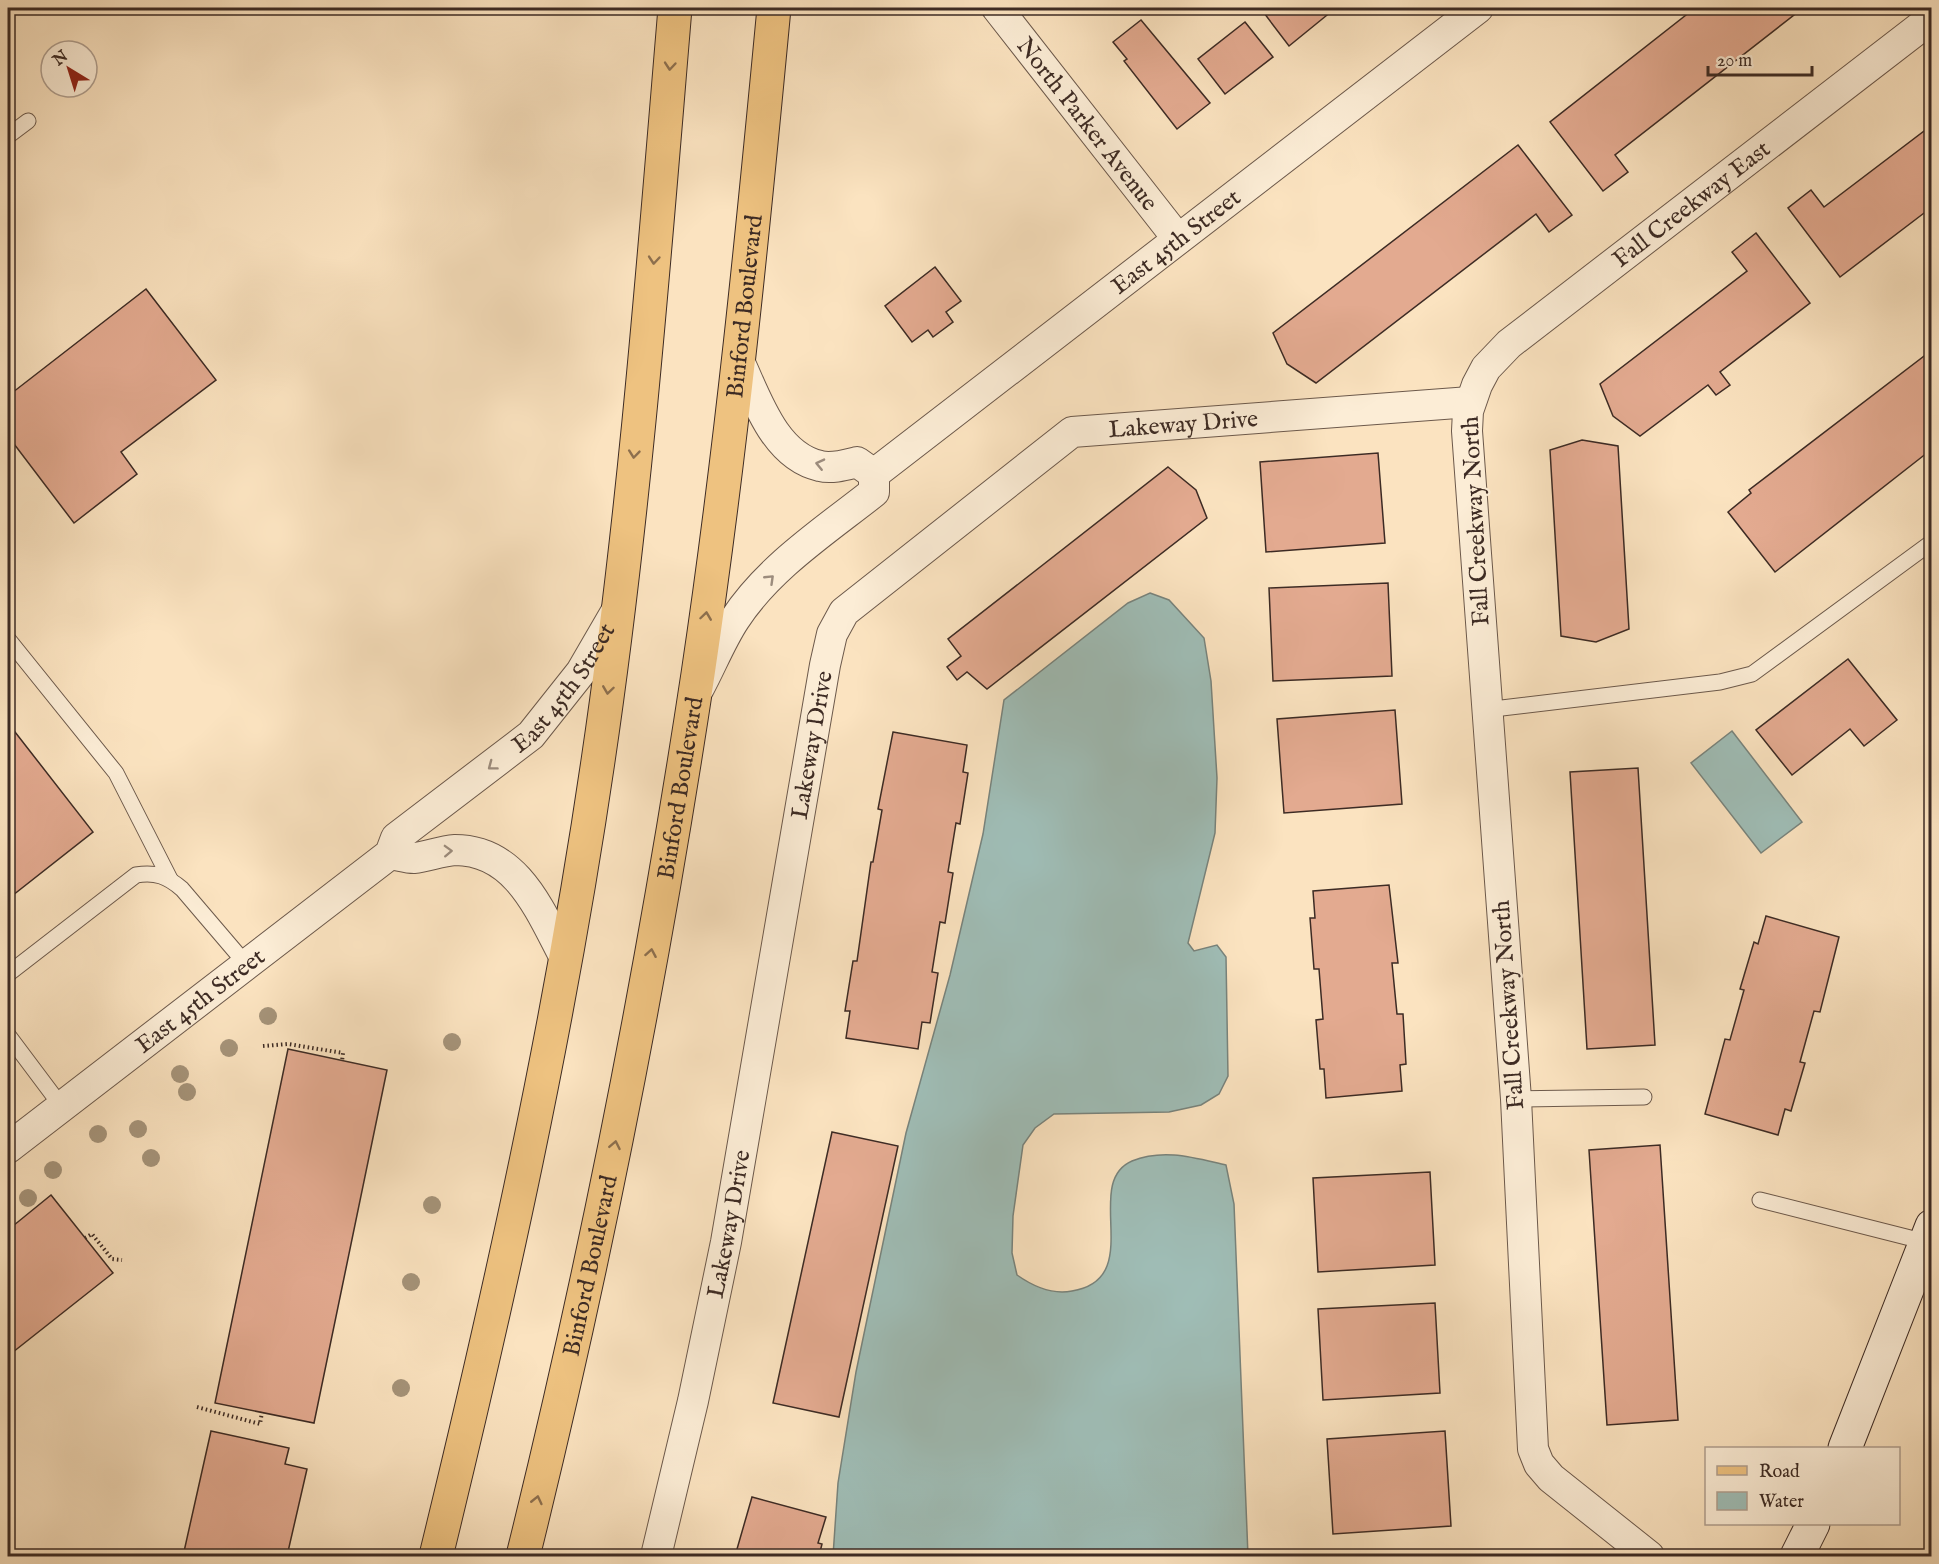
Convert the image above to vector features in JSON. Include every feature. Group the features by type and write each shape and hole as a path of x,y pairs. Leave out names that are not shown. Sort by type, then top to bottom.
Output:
{"main road":[{"path":"436,1557 509,1239 565,958 598,762 618,607 650,310 675,8"},
{"name":"Binford Boulevard","path":"524,1557 604,1205 652,950 694,698 739,361 774,8"},
{"path":"1846,1447 1929,1234"},
{"path":"1797,1557 1813,1525"}],"street":[{"name":"North Parker Avenue","path":"996,8 1178,239"},
{"name":"East 45th Street","path":"874,474 1478,8"},
{"name":"Fall Creekway East","path":"1470,402 1486,368 1509,344 1932,18"},
{"path":"694,698 735,620 754,593 818,536 874,492 874,474 857,462 836,467 819,466 791,449 777,437 739,361"},
{"name":"Fall Creekway North","path":"1470,402 1467,432 1485,710 1516,1099 1533,1449 1539,1464 1551,1478 1649,1557"},
{"name":"Lakeway Drive","path":"656,1557 693,1401 726,1242 825,665 832,634 844,612 1072,432 1470,402"},
{"name":"East 45th Street","path":"8,1149 390,854 396,838 531,735 581,672 618,607"},
{"path":"390,854 413,858 457,850 489,857 506,867 530,892 565,958"}],"lane":[{"path":"8,136 28,122"},
{"path":"1485,710 1720,682 1752,674 1932,542"},
{"path":"8,639 116,773 170,879"},
{"path":"8,974 136,875 152,872 170,879 182,889 246,964"},
{"path":"8,1035 62,1107"},
{"path":"1516,1099 1644,1097"},
{"path":"1760,1200 1929,1234"}],"path":[{"path":"264,1046 288,1044 343,1053 342,1061"},
{"path":"85,1238 92,1234 112,1259 122,1260"},
{"path":"197,1407 260,1424 262,1412"},
{"path":"8,1439 12,1445"}],"water":[{"path":"1150,593 1169,600 1204,638 1211,681 1217,778 1215,833 1188,943 1194,951 1217,945 1226,957 1228,1076 1219,1094 1201,1105 1169,1112 1054,1114 1035,1128 1023,1145 1013,1216 1012,1253 1017,1275 1043,1289 1065,1292 1094,1283 1106,1269 1110,1250 1112,1189 1118,1172 1132,1161 1156,1155 1179,1156 1226,1165 1234,1204 1248,1556 833,1556 838,1483 856,1372 906,1133 950,975 983,834 1004,700 1128,603"},
{"path":"1732,731 1802,822 1761,853 1691,763"}],"building":[{"path":"1271,8 1329,8 1332,11 1289,46 1264,13"},
{"path":"1695,8 1803,8 1615,155 1628,172 1603,191 1550,122"},
{"path":"1141,20 1210,103 1177,129 1124,61 1127,59 1113,42"},
{"path":"1245,22 1273,57 1225,94 1198,59"},
{"path":"1932,125 1932,207 1840,277 1788,208 1811,190 1824,207"},
{"path":"1518,145 1572,215 1549,232 1536,214 1316,383 1287,364 1273,333"},
{"path":"1756,233 1810,303 1720,372 1730,385 1716,395 1708,385 1640,436 1613,416 1600,384 1747,271 1732,252"},
{"path":"935,267 961,301 946,312 953,322 933,337 928,330 912,342 885,306"},
{"path":"146,289 216,380 121,452 137,474 74,523 8,436 8,396"},
{"path":"1932,350 1932,449 1775,572 1728,512 1751,493 1749,490"},
{"path":"1582,440 1618,446 1629,629 1596,642 1561,636 1550,450"},
{"path":"1378,453 1385,543 1266,552 1260,462"},
{"path":"1168,467 1196,490 1207,518 987,689 967,672 957,680 947,667 961,656 948,639"},
{"path":"1388,583 1392,676 1273,681 1269,588"},
{"path":"1848,659 1897,720 1864,746 1850,729 1792,775 1756,730"},
{"path":"1395,710 1402,804 1284,813 1277,719"},
{"path":"8,723 93,832 8,899"},
{"path":"893,732 967,745 963,772 968,773 960,824 956,823 948,872 953,873 945,923 940,922 932,972 938,973 930,1023 922,1022 918,1049 846,1038 850,1011 845,1011 853,961 857,961 871,862 873,862 882,810 878,809"},
{"path":"1638,768 1655,1045 1587,1049 1570,772"},
{"path":"1389,885 1398,963 1392,963 1397,1014 1403,1014 1406,1064 1400,1065 1402,1091 1326,1098 1324,1069 1320,1069 1316,1020 1323,1019 1319,969 1314,969 1310,918 1315,918 1313,891"},
{"path":"1766,916 1839,937 1820,1012 1814,1011 1800,1062 1805,1063 1791,1111 1785,1109 1778,1135 1705,1114 1725,1039 1730,1040 1744,990 1740,989 1754,942 1758,944"},
{"path":"288,1049 387,1070 314,1423 215,1403"},
{"path":"832,1132 898,1146 839,1417 773,1403"},
{"path":"1660,1145 1678,1420 1607,1425 1589,1150"},
{"path":"1430,1172 1435,1265 1318,1272 1313,1178"},
{"path":"51,1195 113,1273 8,1356 8,1230"},
{"path":"1435,1303 1440,1393 1323,1400 1318,1309"},
{"path":"211,1431 289,1448 285,1464 307,1469 287,1556 183,1556"},
{"path":"1445,1431 1451,1526 1333,1534 1327,1439"},
{"path":"752,1497 826,1517 818,1543 822,1544 819,1556 735,1556"}]}
